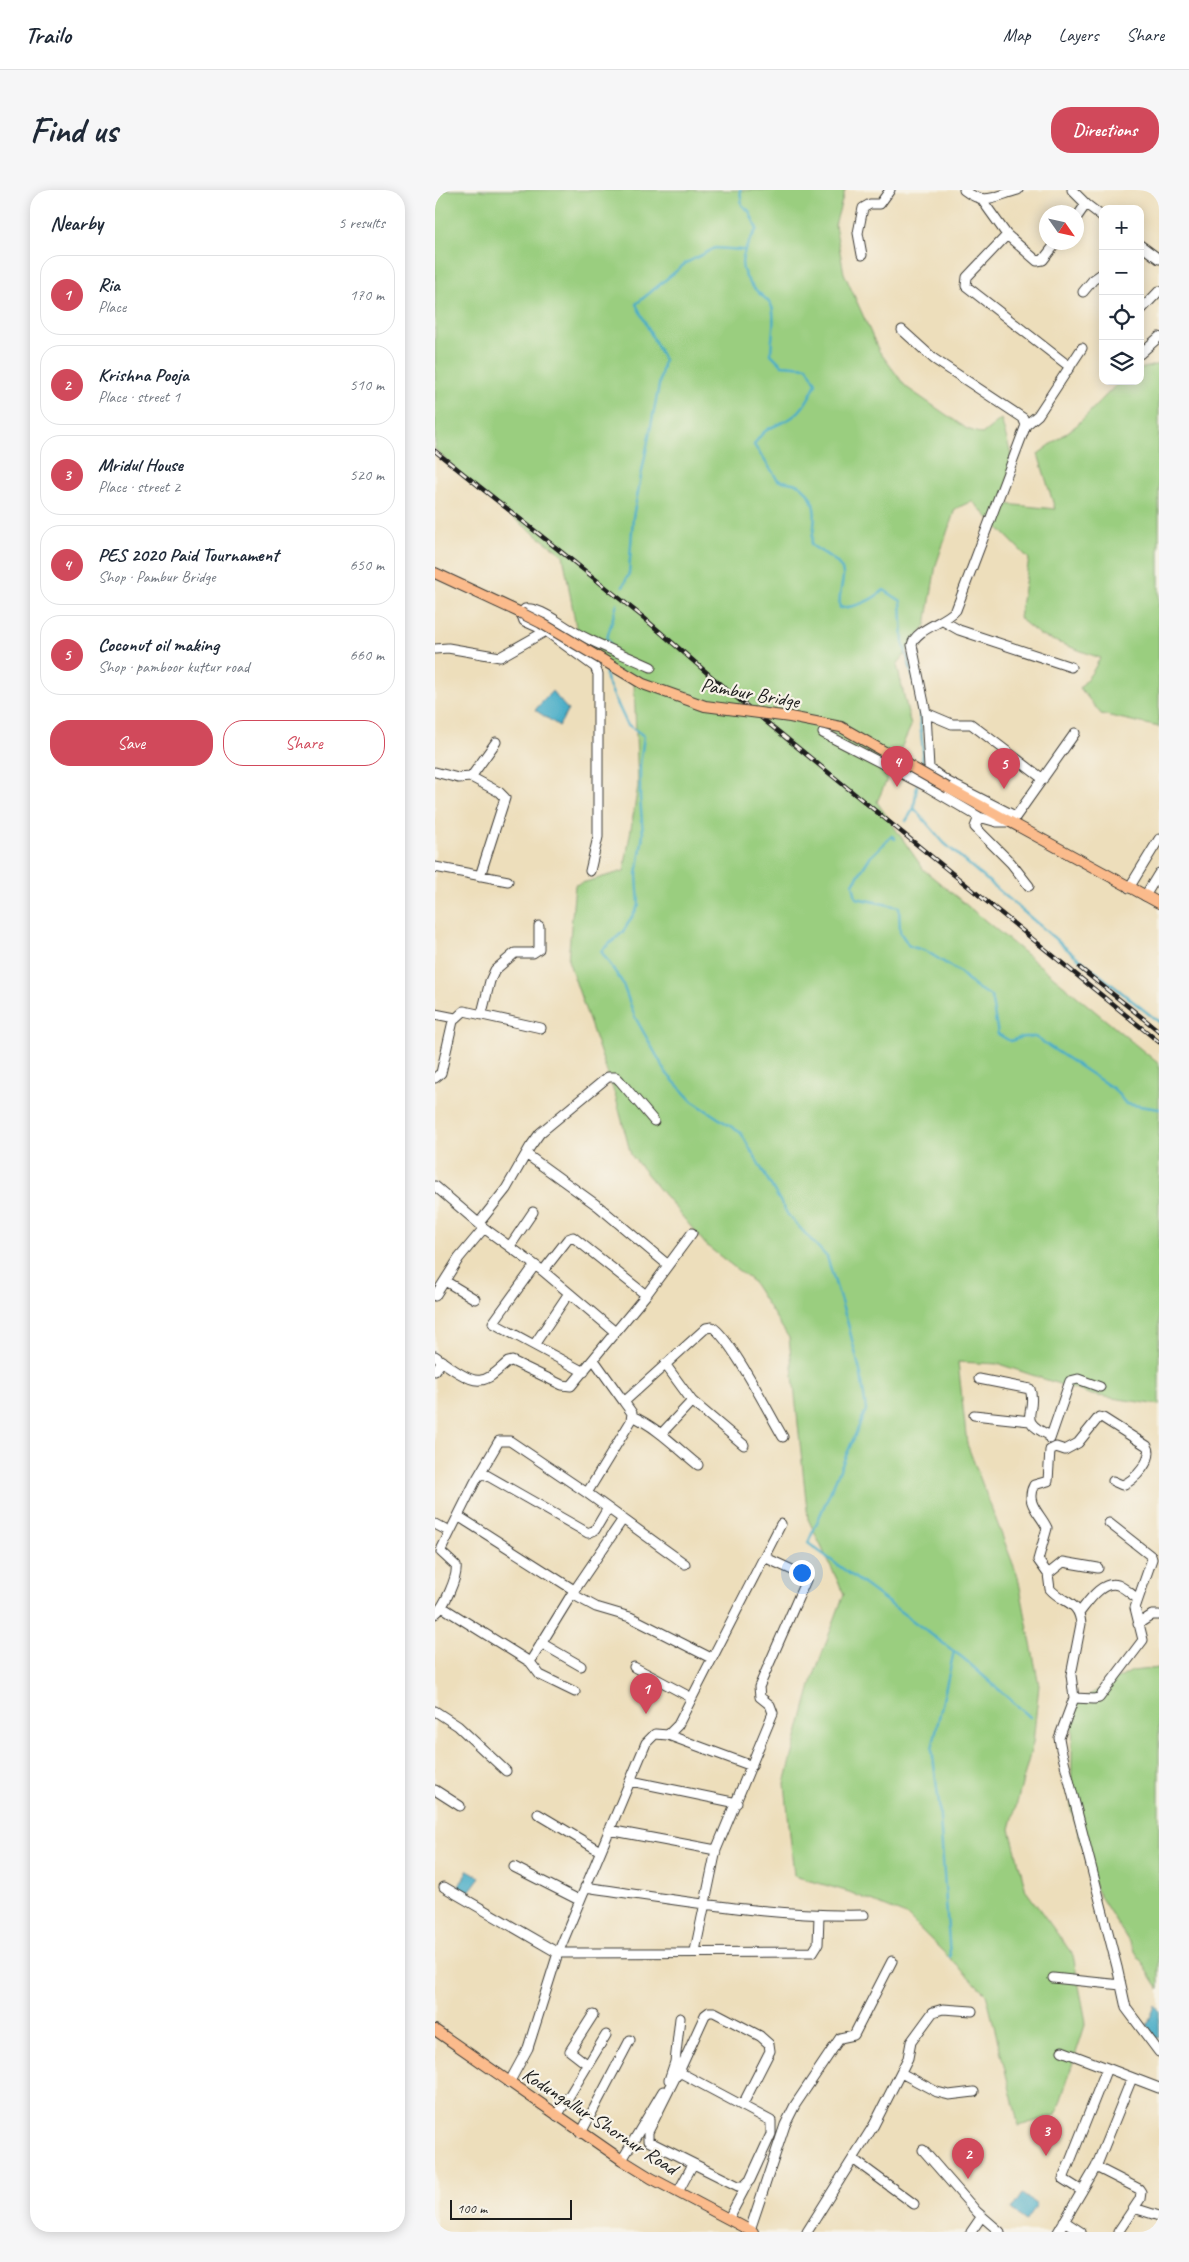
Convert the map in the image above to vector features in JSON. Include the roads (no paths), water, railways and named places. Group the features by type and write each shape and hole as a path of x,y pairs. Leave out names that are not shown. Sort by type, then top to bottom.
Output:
{"main road":[{"name":"Pambur Bridge","path":"435,573 541,623 643,684 705,706 790,717 841,727 948,788 1013,819 1129,888 1159,903"},
{"name":"Kodungallur-Shornur Road","path":"435,2030 622,2160 752,2231"}],"street":[{"path":"861,255 858,233 863,208 870,204 880,204 890,190"},
{"path":"964,190 982,200 1018,190"},
{"path":"1073,190 1099,214"},
{"path":"982,200 1007,235 1037,261 1043,260 1051,250"},
{"path":"1007,235 967,277 966,286 1069,368"},
{"path":"1144,248 1159,259"},
{"path":"1083,292 1099,276"},
{"path":"1144,307 1159,292"},
{"path":"902,330 935,359 1023,418 1026,425"},
{"path":"1144,350 1159,337"},
{"path":"1013,819 949,782 929,768 926,713 913,642 922,631 943,621 956,610 1026,425 1038,415 1082,348"},
{"path":"590,871 598,837 597,674 595,667 546,631 524,621 521,613 525,609 532,609 554,619 578,635 651,667"},
{"path":"943,621 959,630 1071,667"},
{"path":"435,649 448,648 500,657 546,631"},
{"path":"926,713 952,724 971,724 1043,779"},
{"path":"823,733 926,786 979,817 997,822 1013,819 1075,732"},
{"path":"471,777 496,742"},
{"path":"435,772 458,778 471,777 499,792 505,798 480,876"},
{"path":"979,817 975,827 1011,863 1029,886"},
{"path":"1129,888 1159,840"},
{"path":"435,867 508,882"},
{"path":"1145,896 1159,873"},
{"path":"482,1014 490,981 495,970 515,953 536,952 539,946 539,926"},
{"path":"435,1078 441,1073 455,1018 464,1011 541,1028"},
{"path":"435,1014 455,1018"},
{"path":"435,1296 506,1189 540,1133 608,1077 615,1077 654,1121"},
{"path":"526,1154 599,1206 668,1265"},
{"path":"435,1186 481,1226 543,1271 614,1332"},
{"path":"510,1246 533,1212"},
{"path":"435,1371 438,1359 476,1380 485,1379 512,1361 567,1387 571,1386 646,1295 692,1233"},
{"path":"543,1271 568,1239 573,1237 646,1295"},
{"path":"535,1265 493,1321 584,1372"},
{"path":"445,1280 475,1300"},
{"path":"534,1345 569,1293"},
{"path":"624,1402 706,1328 712,1327 735,1355 783,1437"},
{"path":"594,1360 632,1416 643,1421 661,1434 698,1466"},
{"path":"665,1364 692,1401 744,1445"},
{"path":"979,1378 1030,1389 1030,1420 1036,1428 1051,1436"},
{"path":"1100,1386 1078,1379 1070,1381 1051,1436 1047,1481 1034,1485 1031,1493 1035,1511 1047,1528 1038,1560 1048,1574 1050,1589 1074,1605 1079,1612 1081,1624 1071,1675 1075,1698 1059,1738 1061,1749 1126,2008 1159,2052"},
{"path":"661,1434 692,1401"},
{"path":"974,1415 1030,1420"},
{"path":"587,1493 631,1421 632,1416"},
{"path":"1050,1450 1055,1447 1065,1450 1074,1446 1096,1420 1103,1418 1147,1446 1149,1451 1148,1459 1127,1483 1122,1485 1113,1481"},
{"path":"575,1692 540,1675 530,1662 438,1610 457,1575 456,1566 441,1552 496,1445 504,1440 510,1441 587,1493 685,1564"},
{"path":"481,1472 588,1533 595,1530 608,1508"},
{"path":"458,1516 596,1607 630,1617 711,1658"},
{"path":"530,1662 573,1592 623,1519"},
{"path":"1075,1698 1099,1698 1142,1644 1143,1640 1135,1612 1152,1559 1151,1556 1109,1523"},
{"path":"435,1524 450,1532"},
{"path":"668,1735 677,1725 692,1698 781,1524"},
{"path":"695,1951 716,1850 773,1713 770,1705 760,1697 759,1687 805,1580 801,1574 764,1557"},
{"path":"1048,1574 1063,1562 1098,1568"},
{"path":"1079,1612 1097,1592 1110,1585 1118,1585 1138,1599"},
{"path":"1138,1624 1152,1615 1159,1615"},
{"path":"541,1643 581,1666"},
{"path":"634,1667 692,1698"},
{"path":"435,1710 458,1726 506,1771"},
{"path":"509,2083 532,2039 536,2019 558,1953 646,1743 651,1736 655,1734 668,1735 751,1766"},
{"path":"631,1780 737,1803"},
{"path":"435,1790 460,1806"},
{"path":"538,1814 600,1851"},
{"path":"609,1830 716,1850"},
{"path":"514,1867 579,1900"},
{"path":"444,1887 558,1953 813,1952 818,1944 819,1916"},
{"path":"585,1887 704,1904 819,1916 864,1915"},
{"path":"752,2231 785,2125 791,2112 840,2038 854,2035 891,1961"},
{"path":"1053,1978 1121,1985"},
{"path":"807,2232 853,2159 901,2073 908,2058 911,2042 933,2012 943,2009 973,2011"},
{"path":"743,2104 769,2051 769,2044 760,2036 714,2012 709,2012 705,2015 678,2074 648,2132 647,2139 738,2186 747,2184"},
{"path":"588,2065 570,2051 593,2015"},
{"path":"622,2160 671,2076 675,2062 680,2018"},
{"path":"557,2116 606,2035"},
{"path":"581,2133 630,2040"},
{"path":"1062,2051 1159,2088"},
{"path":"1082,2190 1063,2179 1107,2068"},
{"path":"901,2073 937,2092 949,2095 974,2092"},
{"path":"678,2074 684,2074 743,2104 768,2118 772,2124 771,2134 729,2218"},
{"path":"1059,2232 1096,2167 1132,2078"},
{"path":"923,2150 982,2216 1000,2232"},
{"path":"853,2159 914,2204"},
{"path":"678,2192 693,2164"},
{"path":"1096,2167 1139,2189 1142,2196 1118,2232"},
{"path":"1134,2208 1159,2216"},
{"path":"971,2232 982,2216"},
{"path":"1064,2221 1081,2232"}],"water":[{"path":"552,691 568,710 559,726 535,710"},
{"path":"468,1870 480,1877 468,1893 458,1888"},
{"path":"1155,2006 1159,2010 1159,2038 1156,2038 1147,2025"},
{"path":"1022,2194 1037,2205 1026,2221 1011,2210"}],"waterway":[{"path":"740,190 742,205 749,211 757,229 744,254 743,269 751,285 772,307 771,354 782,365 807,367 816,383 809,398 799,411 791,418 762,434 754,445 778,480 801,486 811,499 815,513 811,545 837,562 843,572 839,599 840,608 863,603 884,590 901,601 903,642 917,691 923,752 922,767"},
{"path":"623,587 629,573 633,517 664,360 636,304 686,263 715,248 743,250"},
{"path":"611,647 607,638 617,604"},
{"path":"606,670 606,679 627,724 644,736 640,765 643,834 637,875 639,905 623,932 601,951 622,982 635,1017 667,1074 692,1101 741,1133 788,1215 827,1257 848,1324 861,1375 866,1410 808,1543 963,1658 1030,1717"},
{"path":"906,821 914,808 917,785"},
{"path":"914,808 944,843 1067,949 1159,1022"},
{"path":"895,839 892,836 870,857 853,884 856,898 899,907 900,932 909,946 926,951 961,973 975,987 991,996 998,1034 1010,1041 1023,1037 1035,1037 1114,1089 1126,1104 1159,1109"},
{"path":"950,1957 939,1804 932,1749 954,1651"}],"railway":[{"path":"435,451 644,618 721,685 1159,1042"},
{"path":"1080,968 1159,1031"}],"place":[{"name":"PES 2020 Paid Tournament","path":"897,787"},
{"name":"Coconut oil making","path":"1004,789"},
{"name":"Ria","path":"646,1714"},
{"name":"Mridul House","path":"1046,2156"},
{"name":"Krishna Pooja","path":"968,2179"}]}
